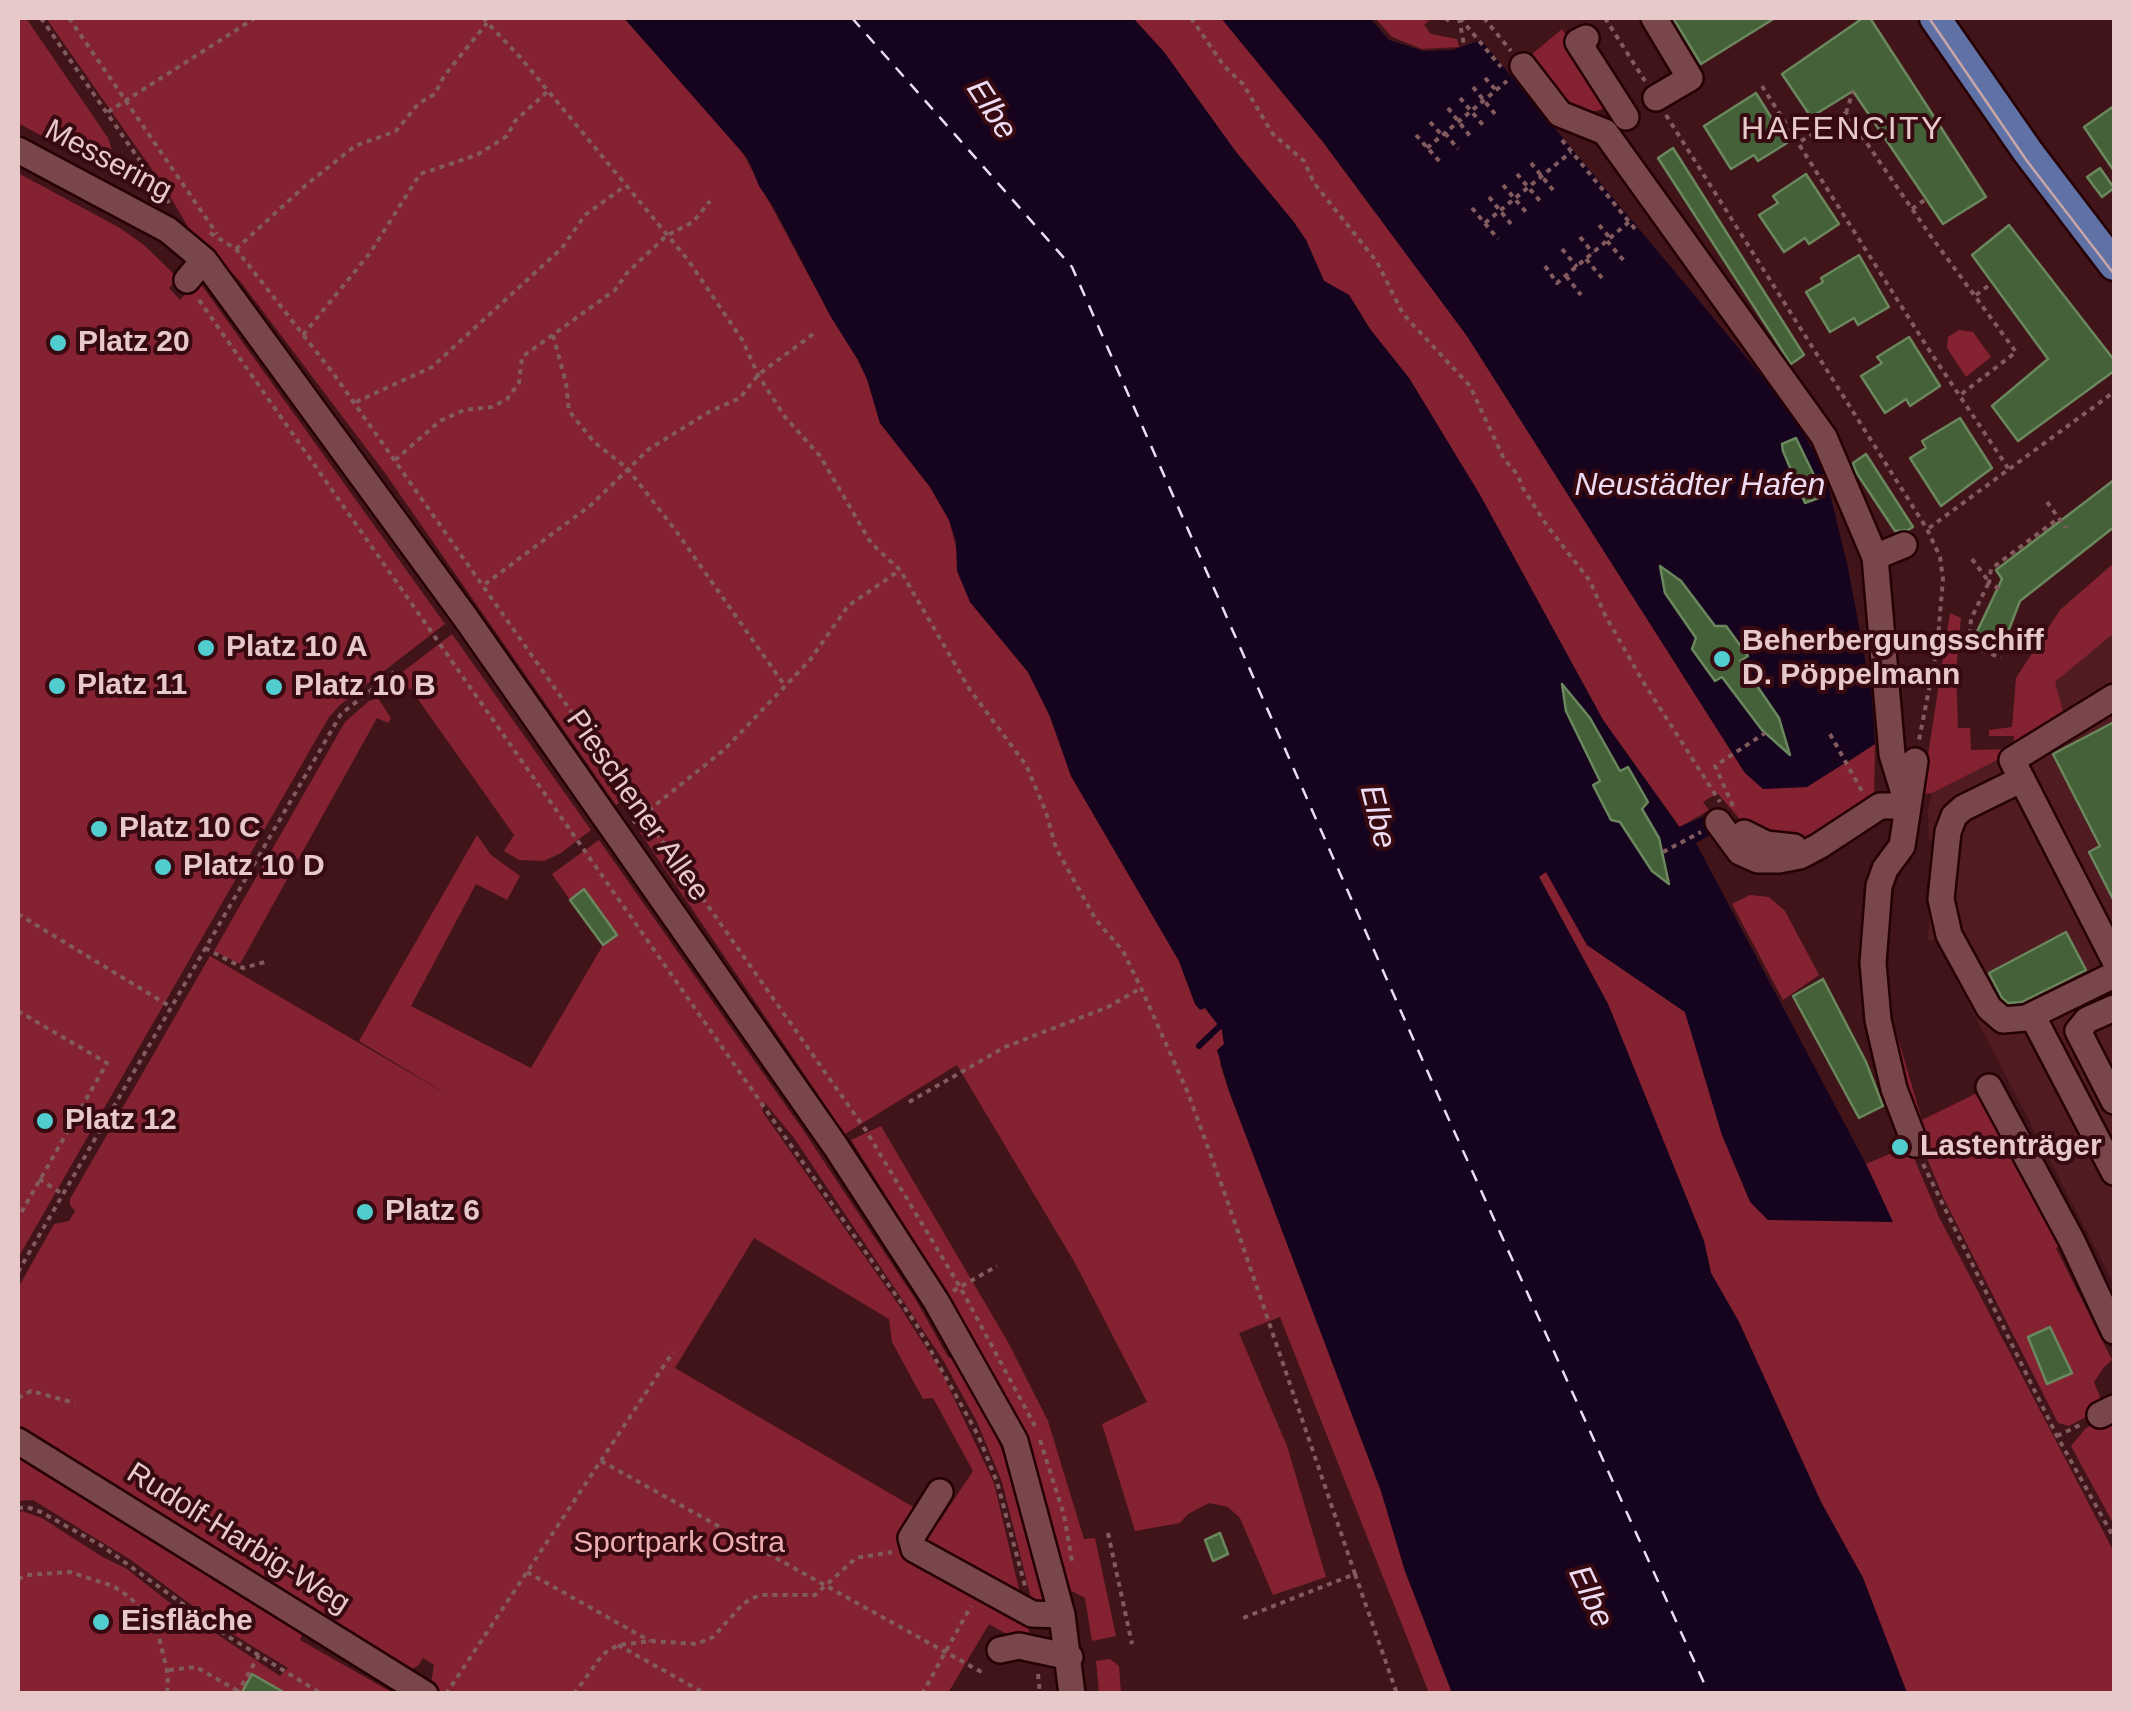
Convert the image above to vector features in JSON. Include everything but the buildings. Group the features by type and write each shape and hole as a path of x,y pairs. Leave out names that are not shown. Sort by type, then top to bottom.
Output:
{"main road":[{"path":"1935,18 2028,152 2114,265"}],"street":[{"path":"1654,18 1690,78 1656,98"},
{"path":"1586,38 1578,42 1621,121 1829,435 1875,557 1892,754 1908,806"},
{"path":"1517,72 1560,114 1621,121"},
{"name":"Messering","path":"18,150 168,230"},
{"name":"Pieschener Allee","path":"168,230 204,260 397,522 836,1147 936,1301 1014,1441 1062,1615 1072,1694"},
{"path":"187,280 204,260"},
{"path":"1875,557 1912,540"},
{"path":"2114,697 2012,760 2114,959"},
{"path":"1915,761 1902,846 1885,869 1879,886 1873,963 1882,1037 1894,1089 1915,1144"},
{"path":"2022,779 1962,808 1954,816 1948,832 1941,899 1949,935 1996,1016 2013,1022 2114,975"},
{"path":"1719,812 1740,852 1758,860 1800,856 1873,810 1908,806"},
{"path":"1744,833 1766,844 1819,846"},
{"path":"2114,1008 2086,1020 2078,1032 2114,1101"},
{"path":"2032,1015 2114,1172"},
{"path":"1988,1087 2072,1241 2114,1332"},
{"name":"Rudolf-Harbig-Weg","path":"18,1440 441,1690"},
{"path":"940,1492 911,1538 911,1545 1032,1614 1062,1615"},
{"path":"1000,1650 1019,1646 1070,1657"}],"path":[{"path":"41,18 171,204 174,214 168,230"},
{"path":"69,18 220,238"},
{"path":"107,113 255,18"},
{"path":"1191,18 1224,66 1244,84 1272,133 1304,162 1314,183 1377,262 1403,314 1470,386 1504,459 1518,475 1522,488 1548,527 1590,581 1642,680 1702,774 1719,812 1663,852"},
{"path":"1445,18 1459,19 1464,45"},
{"path":"1427,148 1517,72 1484,18"},
{"path":"1606,18 1932,538 1943,579 1937,649 1915,761"},
{"path":"236,248 356,146 396,131 418,102 436,94 444,76 485,20 688,260 743,341 758,375 785,417 820,456 870,543 900,570 970,690 1026,765 1056,848 1096,920 1123,951 1188,1093 1397,1694"},
{"path":"1485,78 1496,90"},
{"path":"1762,86 2010,471"},
{"path":"1473,87 1495,114"},
{"path":"1799,142 1846,113 1853,91"},
{"path":"303,335 370,253 420,174 476,154 508,136 515,121 548,92"},
{"path":"1460,98 1483,125"},
{"path":"1448,108 1470,136"},
{"path":"1846,113 2016,352 1959,396"},
{"path":"1430,122 1458,148"},
{"path":"1416,135 1440,162"},
{"path":"1485,222 1571,152"},
{"path":"1530,163 1554,190"},
{"path":"1517,174 1540,201"},
{"path":"1503,185 1526,212"},
{"path":"354,402 432,368 562,248 585,216 625,186"},
{"path":"1489,197 1511,224"},
{"path":"1912,209 1926,199"},
{"path":"396,460 440,421 464,410 492,407 508,398 519,383 522,357 615,290 666,236 694,222 710,200"},
{"path":"1472,208 1498,239"},
{"path":"1545,266 1558,283 1630,222"},
{"path":"1599,225 1625,262"},
{"path":"1580,237 1593,252"},
{"path":"1562,249 1577,267"},
{"path":"1586,259 1602,278"},
{"path":"1566,276 1581,294"},
{"path":"187,280 916,1324 978,1434 997,1482 1032,1614"},
{"path":"1974,296 1992,283"},
{"path":"483,585 591,505 626,468 709,412 740,398 758,375 813,334"},
{"path":"553,336 569,411 594,442 626,468 676,531 785,686"},
{"path":"1912,540 2114,392"},
{"path":"2047,502 2066,528"},
{"path":"2001,658 1969,645 1971,619 1990,582 1990,569 2059,518"},
{"path":"1972,559 1998,589"},
{"path":"617,834 725,749 810,660 848,606 900,570"},
{"path":"18,1272 341,714 394,672"},
{"path":"1702,774 1765,733"},
{"path":"1830,734 1873,810"},
{"path":"1715,766 1744,833"},
{"path":"18,914 170,1007"},
{"path":"205,948 242,968 265,962"},
{"path":"909,1102 1006,1047 1108,1007 1141,988"},
{"path":"18,1011 107,1063 18,1218"},
{"path":"1915,1144 1930,1184 2023,1369 2114,1538"},
{"path":"40,1180 63,1194"},
{"path":"936,1301 997,1266"},
{"path":"457,1694 441,1690 528,1572 673,1352"},
{"path":"18,1398 31,1391 74,1404"},
{"path":"601,1461 984,1674"},
{"path":"18,1508 41,1512 102,1546 258,1655 322,1694"},
{"path":"1108,1532 1132,1644"},
{"path":"574,1694 603,1654 618,1645 651,1641 697,1644 713,1637 752,1598 815,1595 856,1558 886,1554 911,1545"},
{"path":"18,1579 70,1572 113,1586 131,1598 158,1633 168,1670 166,1694"},
{"path":"528,1572 651,1641"},
{"path":"1244,1618 1355,1574"},
{"path":"922,1694 981,1587"},
{"path":"618,1645 706,1694"},
{"path":"1036,1650 1040,1694"},
{"path":"168,1670 196,1667 237,1692 258,1655"}],"shaded area":[{"path":"2114,563 2114,1284 1936,941 1928,940 1935,841 1929,839 1928,809 1932,793 2021,748 2015,718 2016,678 2060,610"}],"green space":[{"path":"18,18 26,18 108,138 117,166 116,176 18,123"},
{"path":"46,18 624,18 739,146 858,360 880,423 930,487 949,520 970,602 1028,672 1050,717 1071,776 1179,961 1195,1004 1205,1008 1222,1030 1220,1064 1229,1091 1381,1491 1405,1571 1452,1693 1429,1693 1280,1317 1239,1333 1287,1446 1326,1577 1273,1595 1240,1518 1228,1507 1209,1503 1180,1523 1135,1531 1102,1424 1147,1402 1075,1263 957,1065 845,1134 637,828 644,808 634,793 616,805 385,473 240,281 191,232 167,191"},
{"path":"1133,18 1221,18 1323,142 1467,336 1745,773 1845,764 1875,744 1874,799 1818,836 1791,842 1748,828 1717,793 1703,802 1709,810 1680,827 1603,720 1480,495 1409,378 1349,295 1324,281 1293,221 1236,152 1164,52"},
{"path":"1375,18 1432,18 1424,25 1431,34 1457,39 1459,47 1422,49 1392,37"},
{"path":"1562,29 1610,107 1592,112 1569,108 1530,61 1532,54"},
{"path":"18,173 144,245 178,278 169,288 180,300 198,280 445,624 329,717 18,1258"},
{"path":"1959,330 1973,332 1991,357 1966,377 1947,348 1948,337"},
{"path":"2114,563 2114,633 2055,682 2065,719 2021,748 1932,793 1922,794 1950,613 1961,618 1956,670 1958,728 1970,728 1971,750 2014,749 2014,736 1989,736 1989,730 2012,727 2016,678 2060,610"},
{"path":"452,634 591,830 544,861 519,860 504,851 514,835 410,688 400,695 396,690 400,674"},
{"path":"378,698 391,718 388,723 377,718 240,964 214,951 345,722"},
{"name":"Sportpark Ostra","path":"477,835 491,855 520,876 507,900 476,884 411,1006 531,1068 603,945 617,935 585,890 570,900 552,874 599,840 801,1127 916,1300 948,1357 959,1362 1012,1476 1047,1603 1033,1606 1002,1482 977,1422 943,1360 794,1138 765,1103 762,1111 941,1371 994,1483 1031,1640 1019,1641 989,1624 948,1693 442,1693 431,1684 434,1665 423,1658 418,1666 405,1672 18,1431 18,1288 54,1224 69,1221 75,1211 70,1199 210,956 455,1099 359,1041","holes":["754,1238 889,1319 892,1342 923,1399 933,1398 973,1471 939,1522 675,1368"]},
{"path":"1546,871 1587,945 1685,1012 1722,1135 1892,1221 1866,1164 1909,1146 1939,1217 2114,1552 2114,1693 1907,1693 1863,1578 1821,1502 1739,1322 1711,1273 1704,1241 1608,1004 1539,877"},
{"path":"1750,895 1769,897 1785,911 1819,975 1783,1000 1732,904"},
{"path":"1886,1029 1896,1032 1922,1120 1975,1094 1994,1108 2065,1243 2056,1248 2112,1360 2094,1382 2104,1407 2069,1426 2058,1423 1943,1197 1914,1126"},
{"path":"881,1126 1008,1342 1048,1421 1084,1539 1095,1538 1116,1636 1092,1641 1085,1598 1066,1588 1025,1442 948,1294 851,1140"},
{"path":"2114,1414 2114,1525 2071,1446 2086,1428"},
{"path":"18,1457 303,1633 300,1640 393,1693 18,1693 18,1513 22,1511 42,1518 127,1569 170,1603 280,1676 288,1668 221,1627 131,1560 33,1500 18,1501"},
{"path":"1110,1659 1119,1666 1121,1693 1099,1693 1096,1661"}],"water":[{"name":"Elbe","path":"624,18 1133,18 1164,52 1236,152 1293,221 1324,281 1349,295 1409,378 1480,495 1603,720 1679,827 1709,814 1719,830 1696,843 1893,1222 1768,1220 1750,1202 1722,1135 1685,1012 1587,945 1546,872 1539,877 1608,1004 1704,1241 1711,1273 1739,1322 1821,1502 1863,1578 1907,1693 1452,1693 1405,1571 1381,1491 1229,1091 1217,1050 1224,1044 1222,1030 1205,1008 1200,1010 1195,1004 1179,961 1071,776 1050,716 1028,672 970,602 957,571 956,541 949,520 930,487 880,423 858,360 759,186 748,159"},
{"name":"Neustädter Hafen","path":"1221,18 1370,18 1389,40 1423,51 1453,50 1481,40 1782,400 1814,451 1828,485 1848,568 1872,696 1875,744 1807,787 1763,789 1745,773 1467,336 1323,142"}],"waterway":[{"path":"1199,1046 1223,1023"}],"ferry route":[{"path":"852,18 1072,267 1445,1111 1709,1694"}],"tram line":[{"path":"1929,18 2027,161 2114,274"}],"place":[{"name":"Platz 20","path":"58,343"},
{"name":"Platz 10 A","path":"206,648"},
{"name":"Beherbergungsschiff D. Pöppelmann","path":"1722,659"},
{"name":"Platz 11","path":"57,686"},
{"name":"Platz 10 B","path":"274,687"},
{"name":"Platz 10 C","path":"99,829"},
{"name":"Platz 10 D","path":"163,867"},
{"name":"Platz 12","path":"45,1121"},
{"name":"Lastenträger","path":"1900,1147"},
{"name":"Platz 6","path":"365,1212"},
{"name":"Eisfläche","path":"101,1622"}],"district":[{"name":"HAFENCITY","path":"1843,130"}]}
